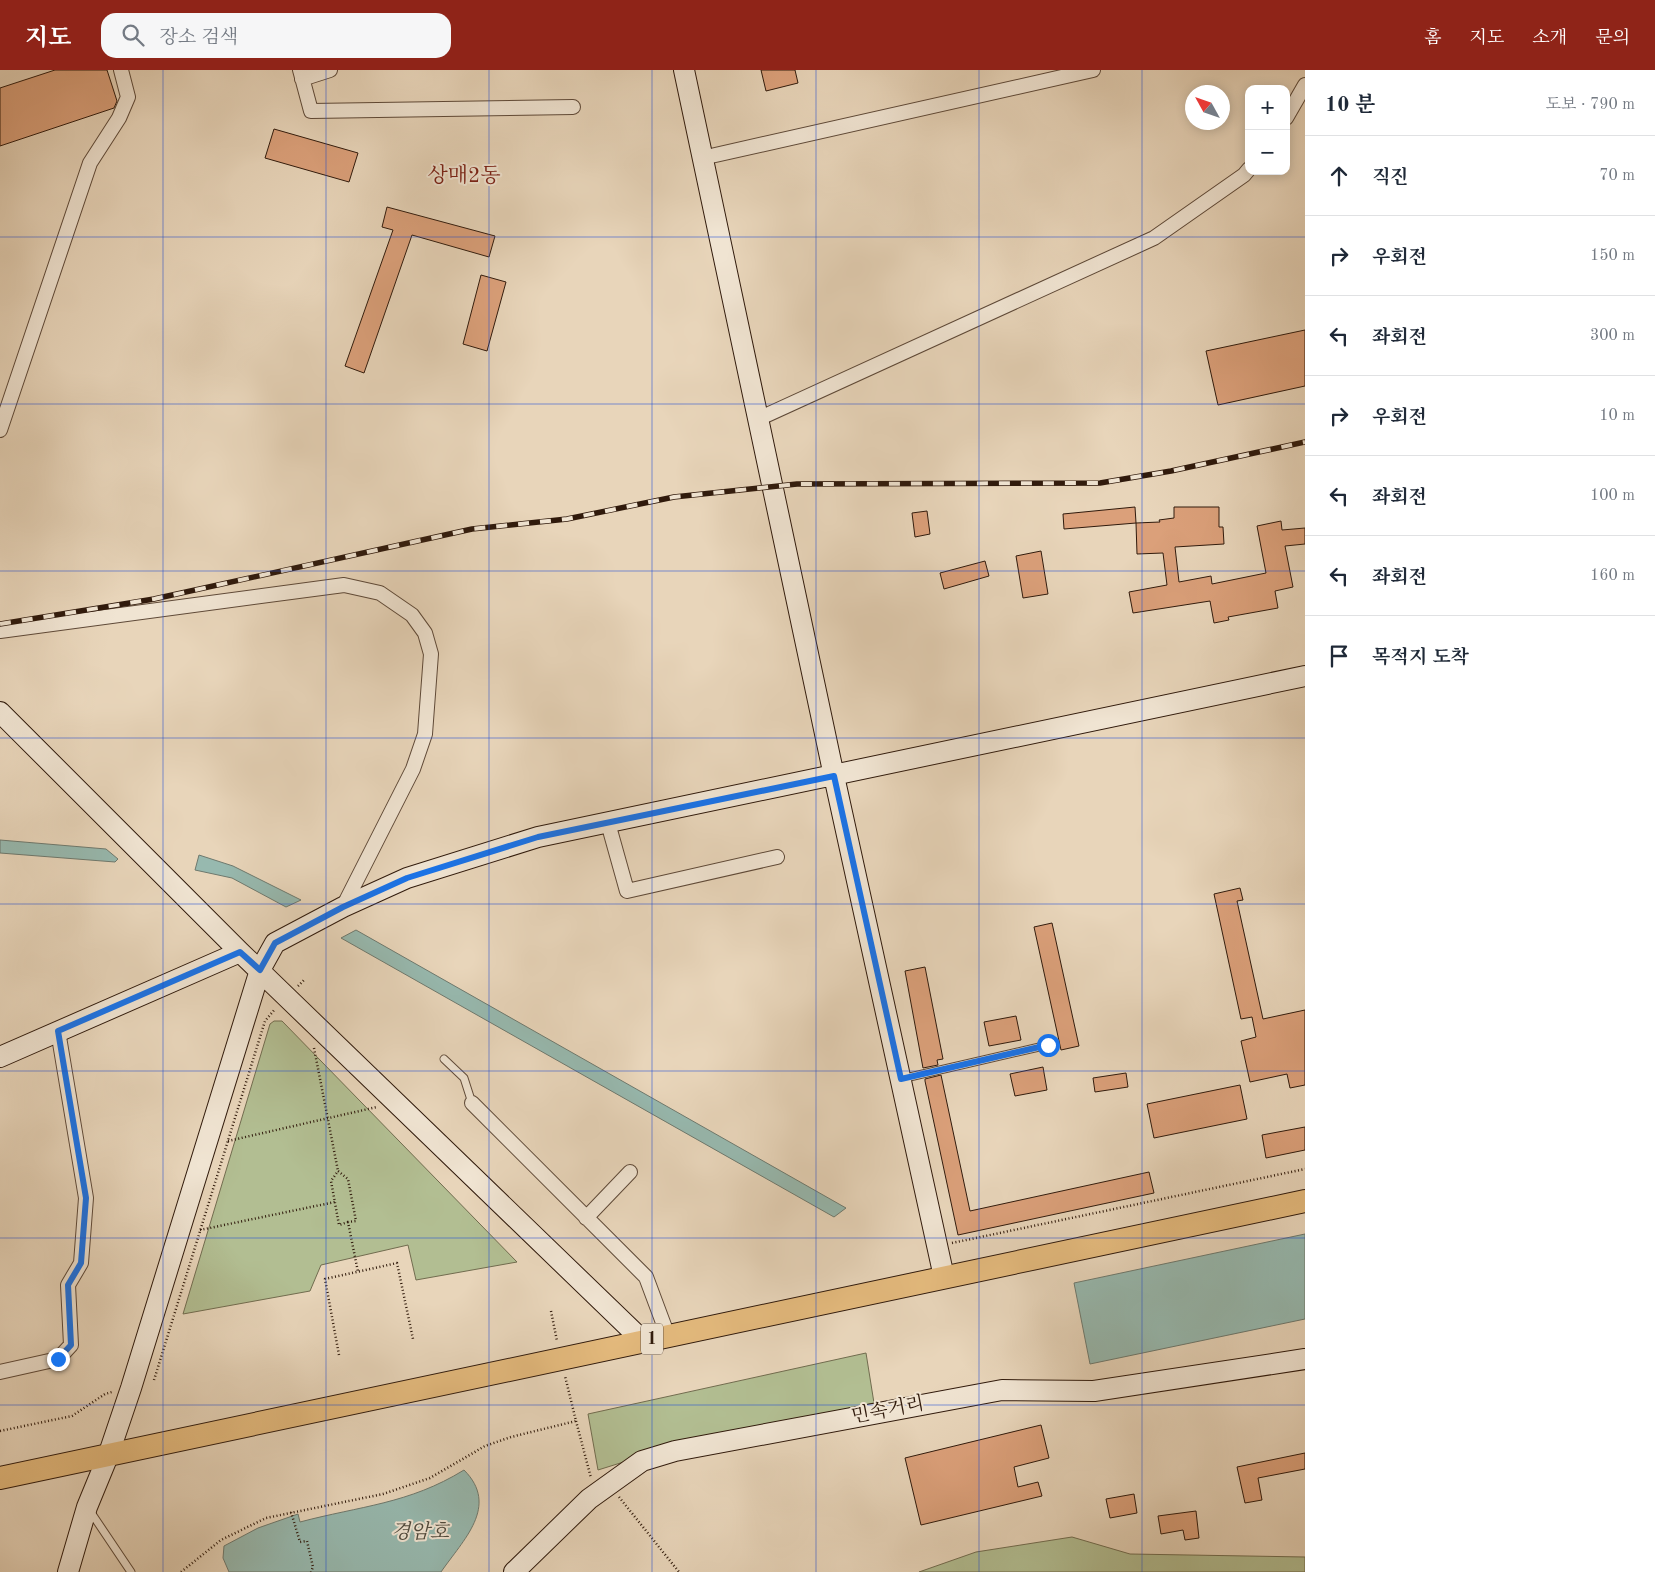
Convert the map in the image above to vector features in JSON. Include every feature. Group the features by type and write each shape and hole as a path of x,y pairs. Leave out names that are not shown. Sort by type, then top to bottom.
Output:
{"main road":[{"name":"1","path":"0,1478 1305,1201"}],"street":[{"path":"0,430 90,163 119,118 128,97 121,70"},
{"path":"330,70 301,74 312,111 573,107"},
{"path":"684,70 834,776 944,1277"},
{"path":"702,158 1093,70"},
{"path":"1290,111 1305,85"},
{"path":"758,419 1154,238 1245,174"},
{"path":"0,631 344,585 380,593 412,615 425,634 431,654 424,734 413,769 343,907"},
{"path":"68,1572 87,1507 108,1456 131,1388 260,970 275,943 343,907 407,878 538,837 1305,676"},
{"path":"0,712 240,952 643,1340"},
{"path":"608,823 627,890 777,857"},
{"path":"0,1057 240,952"},
{"path":"0,1372 58,1359 71,1345 68,1285 81,1263 86,1198 58,1031"},
{"path":"472,1103 646,1278 668,1336"},
{"path":"586,1218 630,1172"},
{"name":"민속거리","path":"514,1572 566,1520 608,1484 642,1462 675,1451 1002,1390 1094,1391 1305,1360"}],"lane":[{"path":"901,1079 1048,1045"},
{"path":"444,1059 464,1078 472,1103"},
{"path":"87,1507 131,1572"}],"path":[{"path":"154,1380 265,1021 269,1013 288,998 304,980"},
{"path":"314,1045 338,1171 348,1179 356,1221 340,1225 330,1181 338,1171"},
{"path":"228,1141 327,1120 377,1107"},
{"path":"938,1246 1305,1169"},
{"path":"200,1230 335,1202"},
{"path":"348,1222 358,1272"},
{"path":"339,1355 325,1279 397,1262 413,1339"},
{"path":"551,1311 589,1477 608,1484 679,1572"},
{"path":"0,1431 72,1416 104,1394 131,1388"},
{"path":"180,1572 221,1540 266,1518 383,1494 430,1478 485,1446 511,1437 576,1421"},
{"path":"291,1512 300,1542 307,1541 313,1566 310,1572"}],"green space":[{"path":"274,1021 282,1021 517,1262 416,1280 408,1245 321,1265 310,1291 183,1314 270,1024"},
{"path":"866,1353 874,1403 681,1444 598,1470 588,1414"},
{"path":"1072,1537 1130,1554 1305,1557 1305,1572 919,1572 976,1552"}],"water":[{"path":"0,840 106,849 118,859 115,862 0,853"},
{"path":"199,855 233,866 301,900 286,907 232,878 195,870"},
{"path":"356,930 846,1208 834,1217 341,938"},
{"path":"1305,1234 1305,1319 1090,1364 1074,1283"},
{"name":"경암호","path":"464,1470 474,1483 479,1497 478,1510 467,1535 441,1572 229,1572 223,1558 224,1546 258,1528 298,1514 300,1522 384,1503 424,1490"}],"building":[{"path":"55,70 107,70 117,101 114,108 0,146 0,88"},
{"path":"761,70 795,70 798,83 766,91"},
{"path":"274,129 358,153 349,182 265,158"},
{"path":"387,207 495,236 489,257 412,235 364,373 345,366 393,230 382,227"},
{"path":"481,275 506,282 487,351 463,344"},
{"path":"1305,330 1305,386 1218,405 1206,351"},
{"path":"1135,507 1136,523 1064,529 1063,514"},
{"path":"1174,507 1219,507 1219,527 1223,527 1224,544 1175,547 1179,582 1211,576 1212,584 1266,573 1257,526 1281,521 1282,530 1305,528 1305,544 1285,546 1293,587 1275,591 1278,608 1228,617 1229,620 1214,623 1210,601 1133,613 1129,592 1167,585 1163,553 1137,554 1136,523 1160,522 1159,520 1174,518"},
{"path":"927,511 930,534 915,537 912,513"},
{"path":"1041,551 1048,594 1023,598 1016,556"},
{"path":"985,561 989,576 944,589 940,573"},
{"path":"1240,888 1243,900 1237,901 1263,1019 1305,1010 1305,1085 1290,1088 1287,1074 1250,1082 1241,1041 1256,1037 1252,1017 1241,1019 1214,894"},
{"path":"1052,923 1079,1046 1061,1050 1034,927"},
{"path":"925,967 943,1059 937,1060 938,1065 923,1068 905,971"},
{"path":"1016,1016 1021,1040 989,1046 984,1022"},
{"path":"1043,1067 1047,1090 1015,1096 1010,1074"},
{"path":"1126,1073 1128,1087 1095,1092 1093,1078"},
{"path":"941,1075 970,1211 1149,1172 1154,1193 958,1235 925,1081 925,1079"},
{"path":"1240,1085 1247,1119 1154,1138 1147,1104"},
{"path":"1305,1127 1305,1150 1266,1158 1262,1135"},
{"path":"1041,1425 1049,1458 1014,1467 1018,1487 1038,1482 1042,1496 921,1525 905,1458"},
{"path":"1305,1453 1305,1469 1258,1478 1262,1500 1245,1503 1237,1467"},
{"path":"1134,1494 1137,1513 1110,1518 1106,1499"},
{"path":"1196,1511 1199,1538 1185,1540 1183,1530 1161,1534 1158,1516"}],"railway":[{"path":"0,624 154,599 472,529 567,519 674,497 797,484 1100,483 1171,471 1305,442"}],"district":[{"name":"상매2동","path":"464,176"}],"route":[{"path":"58,1359 71,1345 68,1285 81,1263 86,1198 58,1031 240,952 260,970 275,943 343,907 407,878 538,837 834,776 901,1079 1048,1045"}]}
